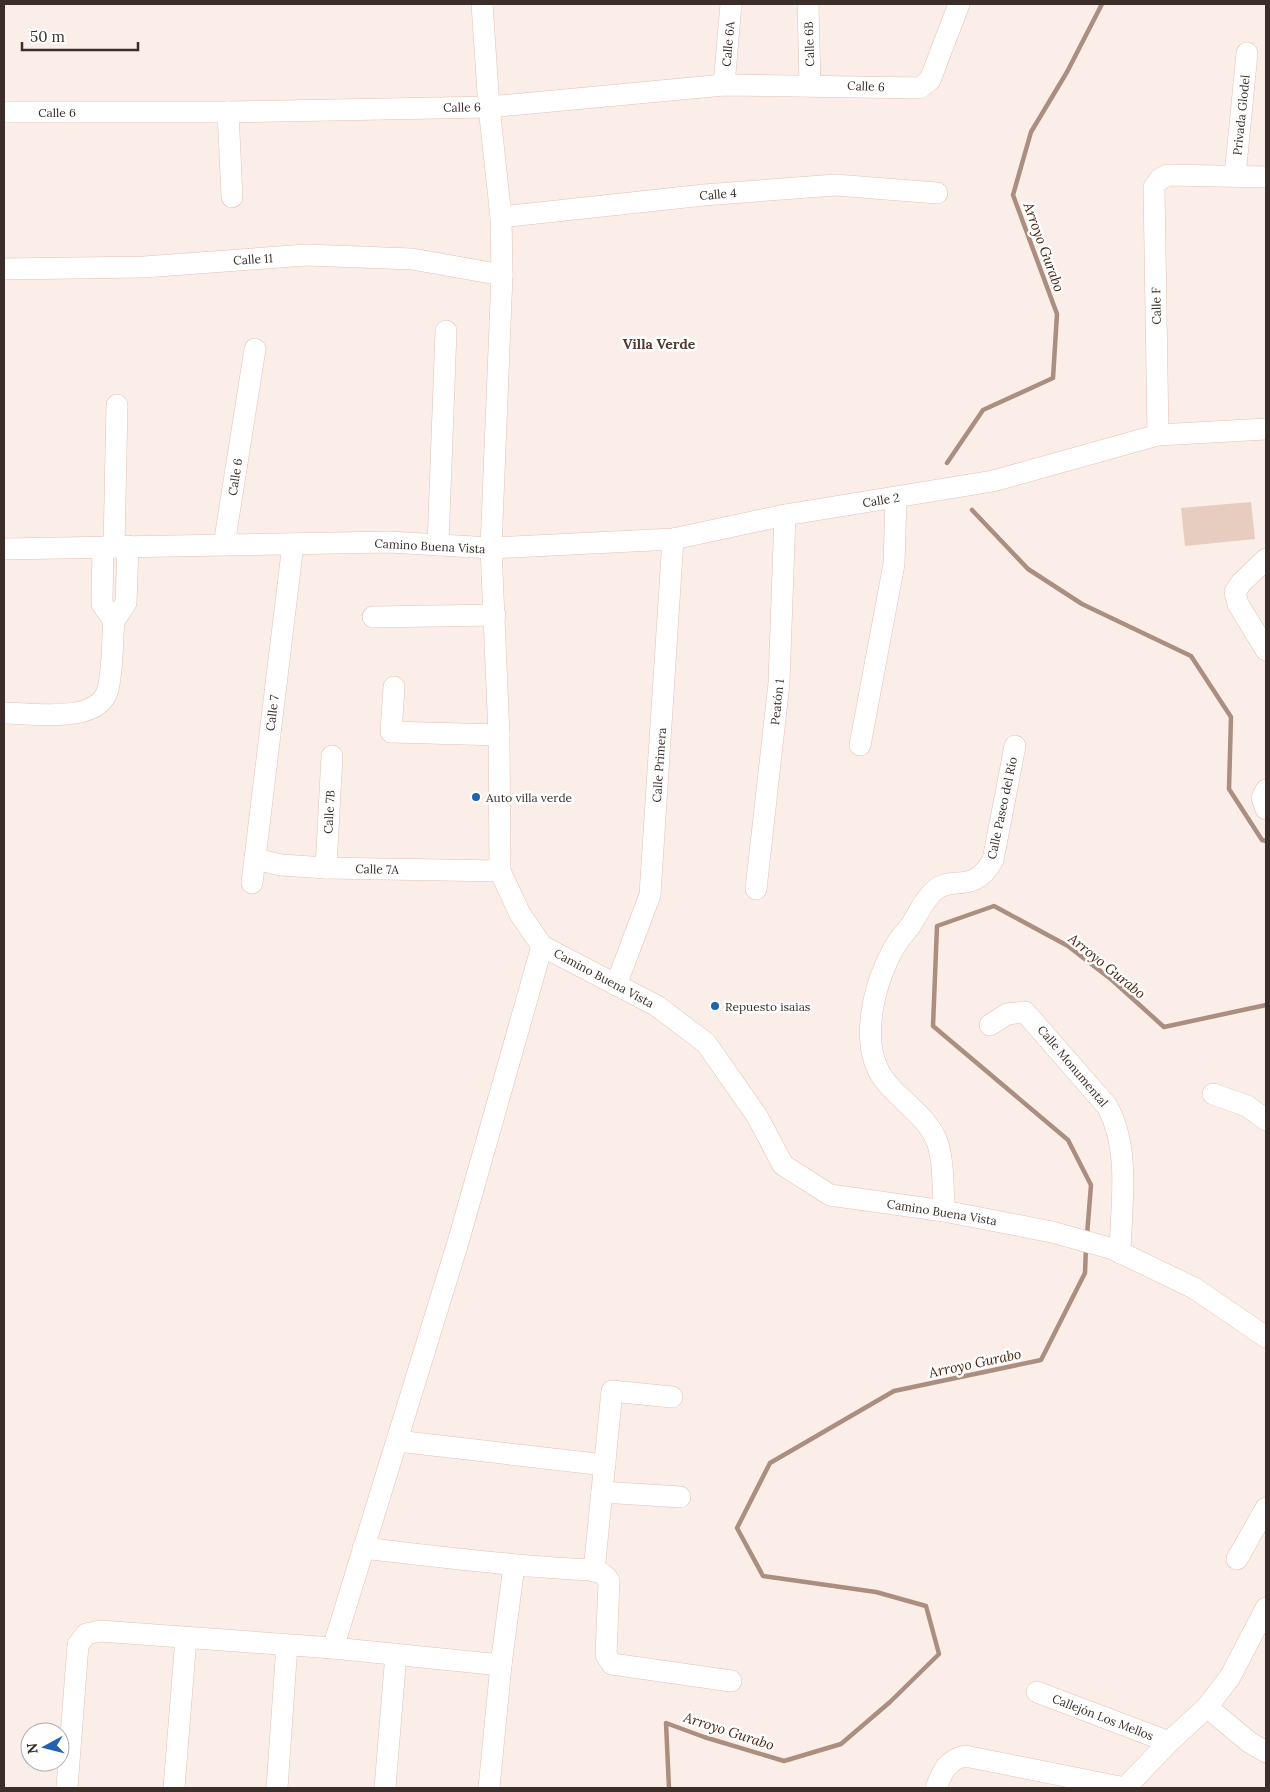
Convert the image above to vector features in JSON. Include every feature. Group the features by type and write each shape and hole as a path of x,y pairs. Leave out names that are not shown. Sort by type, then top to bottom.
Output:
{"street":[{"path":"482,4 489,107 501,217 502,275 491,548"},
{"name":"Calle 6A","path":"724,84 731,4"},
{"name":"Calle 6B","path":"808,4 810,84"},
{"name":"Calle 6","path":"4,112 228,112 489,107 724,84 810,84 920,88 930,80 959,4"},
{"name":"Privada Glodel","path":"1235,176 1248,53"},
{"path":"228,112 232,196"},
{"name":"Calle F","path":"1158,435 1154,187 1160,179 1168,175 1235,176"},
{"path":"1235,176 1266,177"},
{"name":"Calle 4","path":"501,217 704,195 835,185 937,193"},
{"name":"Calle 11","path":"4,269 144,267 306,255 412,259 502,275"},
{"path":"438,545 446,331"},
{"name":"Calle 6","path":"224,545 255,349"},
{"path":"4,713 72,714 86,712 100,705 108,690 114,620 126,603 115,547 117,405"},
{"name":"Calle 2","path":"491,548 673,539 785,515 993,481 1158,435 1266,430"},
{"path":"860,746 894,564 896,498"},
{"name":"Peatón 1","path":"756,888 779,683 785,515"},
{"name":"Calle Primera","path":"616,985 650,895 673,539"},
{"name":"Camino Buena Vista","path":"4,548 389,542 491,548 499,735 500,871 520,914 542,946 656,1006 706,1043 757,1116 783,1165 830,1195 944,1211 1052,1232 1116,1251 1194,1288 1266,1337"},
{"name":"Calle 7","path":"252,883 293,544"},
{"path":"1266,559 1240,583 1235,592 1238,604 1266,650"},
{"path":"373,616 495,615"},
{"path":"394,687 391,732 499,735"},
{"name":"Calle Paseo del Río","path":"944,1211 936,1139 914,1110 884,1081 873,1057 871,1027 874,993 883,968 898,941 935,890 978,878 993,860 1015,746"},
{"name":"Calle 7B","path":"326,868 332,756"},
{"path":"1266,790 1262,798 1266,809"},
{"name":"Calle 7A","path":"255,859 281,865 326,868 500,871"},
{"path":"333,1648 459,1239 542,946"},
{"name":"Calle Monumental","path":"990,1025 1007,1014 1025,1012 1071,1062 1107,1106 1114,1119 1122,1155 1116,1251"},
{"path":"1213,1094 1247,1106 1266,1120"},
{"path":"594,1571 612,1391 672,1397"},
{"path":"397,1441 605,1464"},
{"path":"602,1492 680,1497"},
{"path":"1236,1559 1266,1508"},
{"path":"363,1548 514,1566 594,1571 607,1576 610,1581 606,1655 612,1664 731,1681"},
{"path":"489,1788 501,1664 514,1566"},
{"path":"936,1788 943,1771 951,1761 965,1756 1125,1788 1169,1742 1207,1707 1230,1677 1266,1608"},
{"path":"67,1788 78,1645 86,1634 100,1631 333,1648 501,1664"},
{"path":"174,1788 186,1638"},
{"path":"277,1788 287,1645"},
{"path":"385,1788 396,1654"},
{"name":"Callejón Los Mellos","path":"1037,1692 1169,1742"},
{"path":"1207,1707 1248,1742 1266,1752"}],"shaded area":[{"path":"1251,502 1255,539 1185,546 1181,508"}],"waterway":[{"name":"Arroyo Gurabo","path":"947,463 983,410 1053,378 1057,314 1013,195 1031,132 1067,72 1102,4"},
{"name":"Arroyo Gurabo","path":"972,510 1028,569 1082,604 1191,656 1231,717 1229,789 1262,840 1266,841"},
{"name":"Arroyo Gurabo","path":"1087,1235 1091,1185 1068,1140 933,1026 937,926 994,906 1068,946 1112,980 1164,1027 1266,1005"},
{"name":"Arroyo Gurabo","path":"669,1788 666,1723 704,1737 784,1761 841,1744 890,1702 939,1654 926,1606 876,1592 763,1576 737,1528 770,1463 894,1391 1041,1360 1085,1273 1086,1247"}],"place":[{"name":"Auto villa verde","path":"476,797"},
{"name":"Repuesto isaias","path":"715,1006"}],"district":[{"name":"Villa Verde","path":"659,344"}]}
